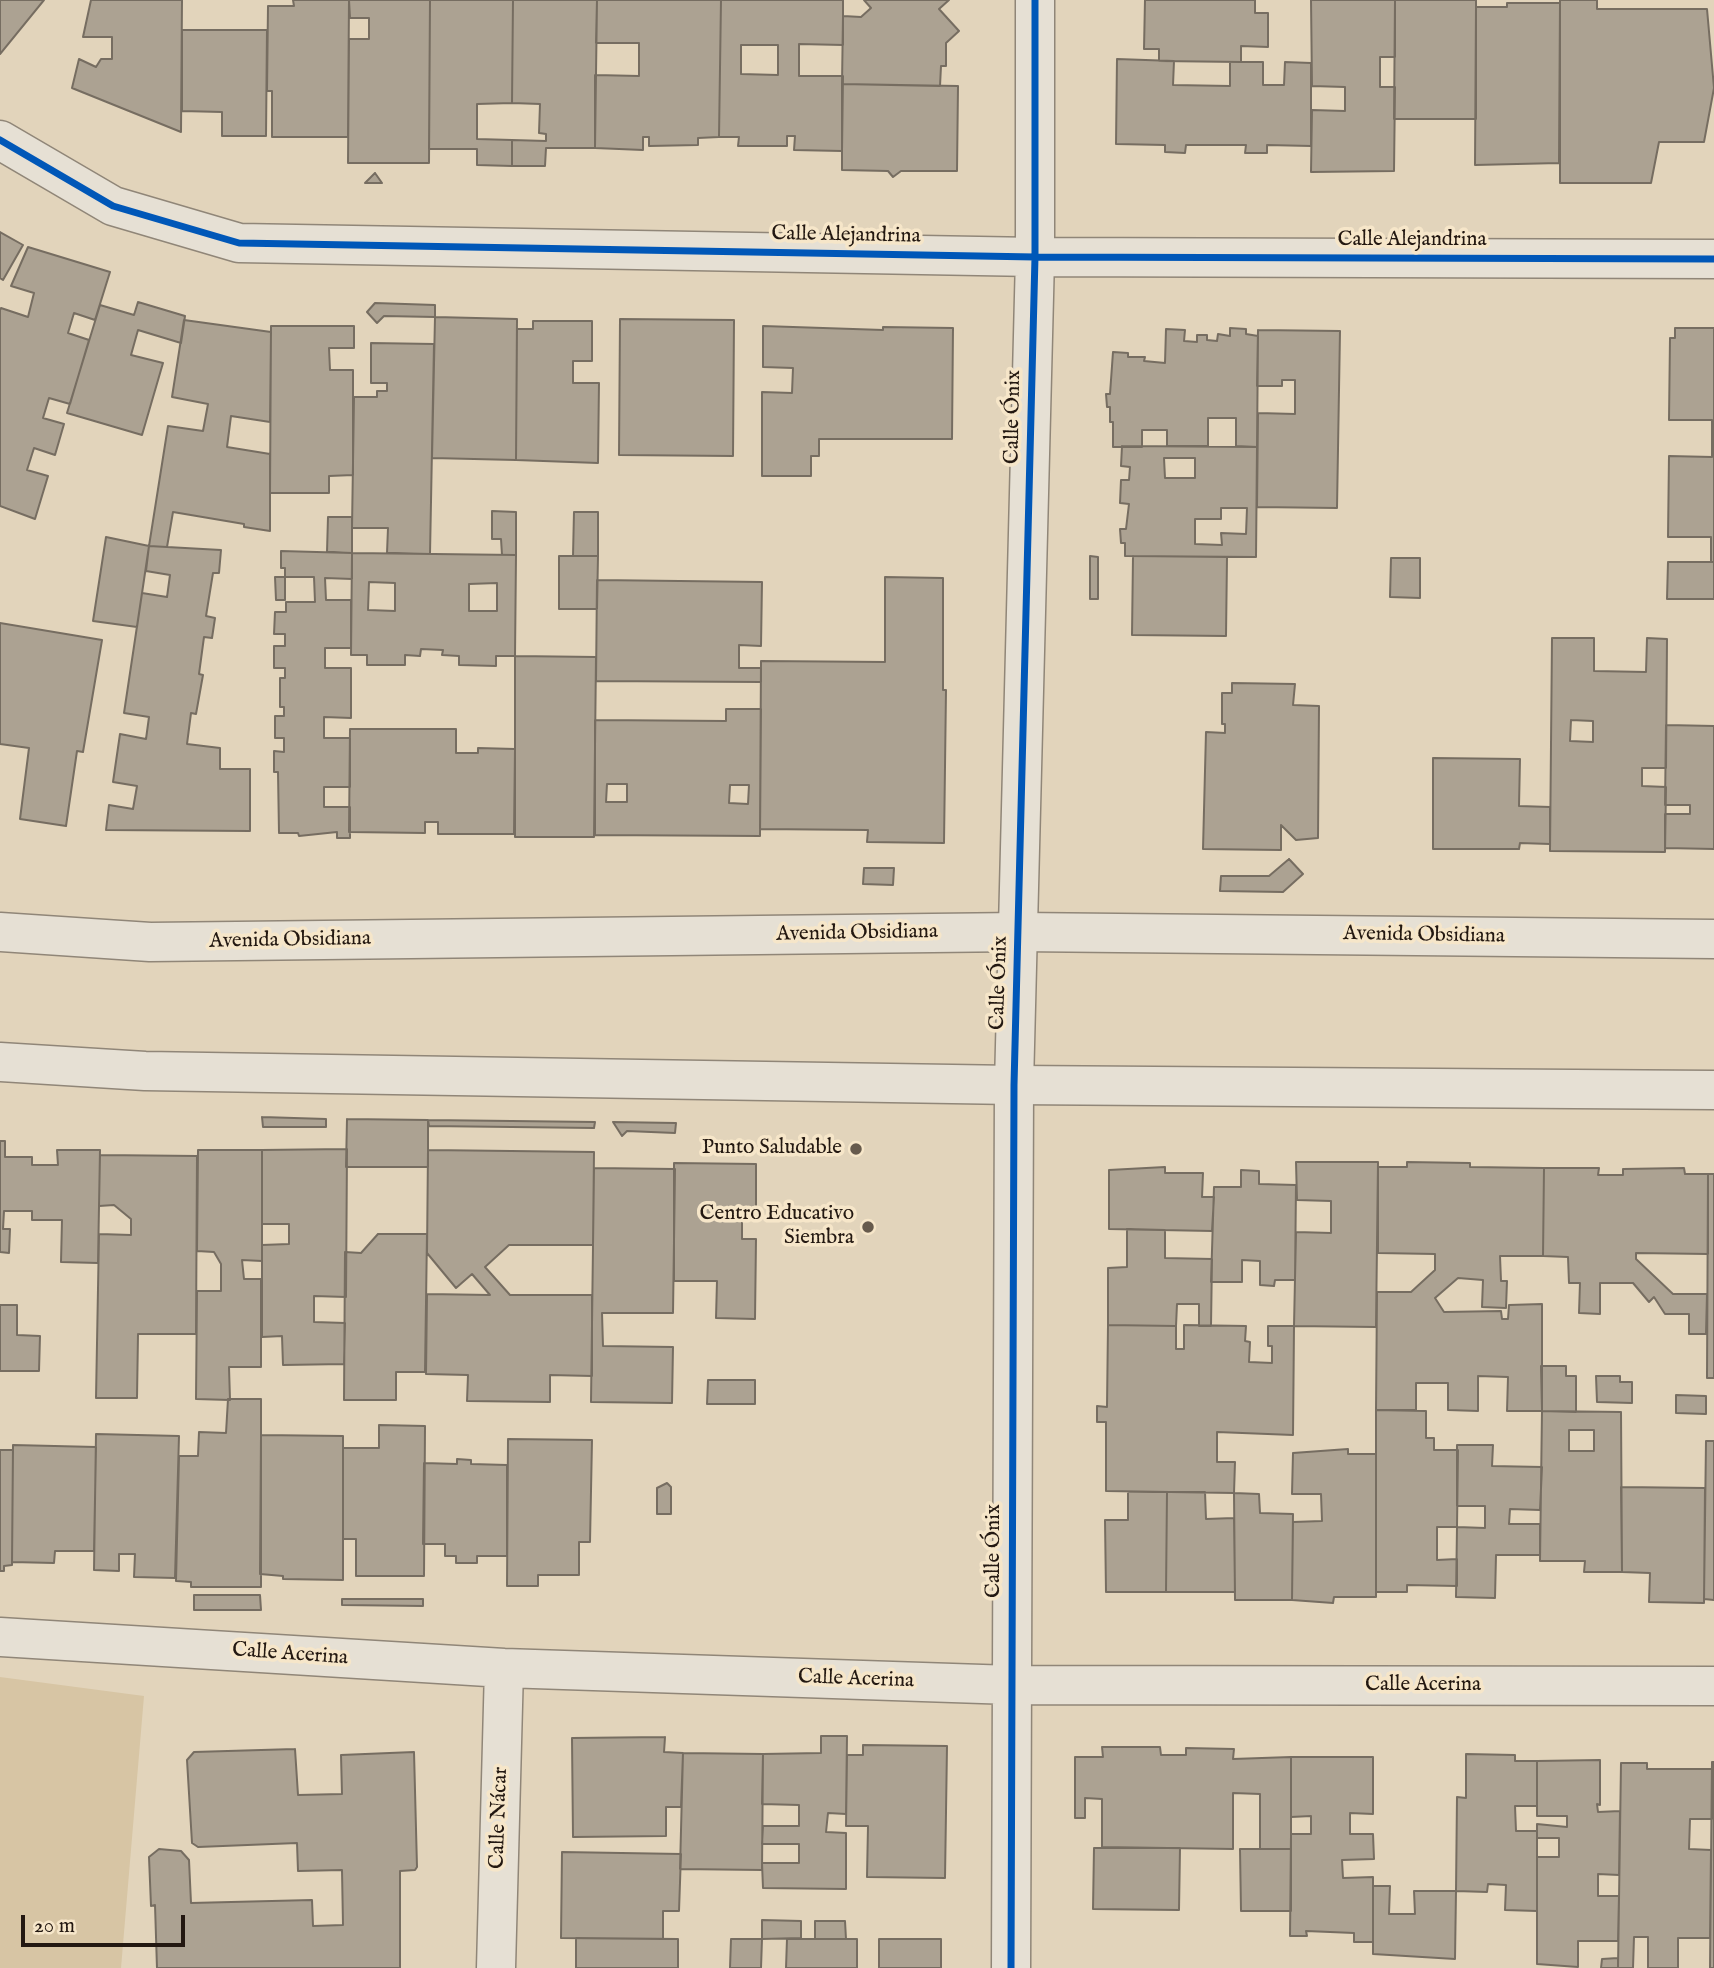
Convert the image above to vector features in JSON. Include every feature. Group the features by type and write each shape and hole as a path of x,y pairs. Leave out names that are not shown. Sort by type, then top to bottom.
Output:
{"street":[{"name":"Calle Ónix","path":"1011,1968 1014,1085 1035,257 1035,0"},
{"name":"Calle Alejandrina","path":"0,140 113,206 239,243 1035,257 1714,259"},
{"name":"Avenida Obsidiana","path":"0,932 150,942 1019,932 1714,939"},
{"path":"0,1062 145,1071 1014,1085 1714,1090"},
{"name":"Calle Acerina","path":"0,1637 504,1668 1012,1685 1714,1686"},
{"name":"Calle Nácar","path":"496,1968 504,1668"}],"shaded area":[{"path":"0,1677 144,1696 121,1968 0,1968"}],"building":[{"path":"0,0 44,0 0,54"},
{"path":"91,0 182,0 181,132 72,88 79,59 96,67 101,59 112,59 112,37 83,37"},
{"path":"293,0 349,0 348,137 272,137 272,91 267,91 268,6 294,6"},
{"path":"349,0 430,0 429,163 348,163 349,39 369,39 369,18 350,18"},
{"path":"430,0 513,0 512,103 477,104 477,139 512,140 512,166 477,165 477,149 429,149"},
{"path":"513,0 597,0 595,148 546,148 545,166 512,166 512,140 546,141 546,134 539,133 540,104 512,103"},
{"path":"597,0 721,0 719,137 698,138 698,145 649,146 649,137 643,137 643,150 595,148 595,75 639,76 639,43 596,43"},
{"path":"721,0 843,0 843,45 799,44 799,76 843,76 842,151 794,150 795,136 787,136 787,146 738,146 739,137 719,137","holes":["741,45 778,45 778,75 741,74"]},
{"path":"864,0 949,0 939,9 959,31 946,43 946,66 941,66 940,86 842,84 843,16 861,17 871,8"},
{"path":"1145,0 1255,0 1255,13 1268,13 1268,47 1241,46 1241,62 1159,61 1159,49 1144,49"},
{"path":"1311,0 1395,0 1395,57 1380,57 1380,87 1395,87 1394,171 1311,172 1312,110 1345,111 1345,87 1312,86"},
{"path":"1395,0 1476,0 1476,119 1394,119"},
{"path":"1560,0 1597,0 1597,9 1707,9 1714,88 1704,142 1659,142 1651,183 1560,183"},
{"path":"1507,3 1560,3 1559,163 1475,165 1476,7 1507,7"},
{"path":"182,30 267,30 266,136 222,136 222,112 182,111"},
{"path":"1117,59 1174,61 1173,85 1230,86 1230,62 1263,62 1263,85 1284,85 1285,62 1311,63 1311,146 1267,145 1267,153 1245,153 1246,145 1186,145 1185,153 1165,152 1165,145 1116,144"},
{"path":"842,84 958,86 957,171 901,171 893,177 888,171 842,170"},
{"path":"375,173 382,183 365,183"},
{"path":"0,232 23,245 3,280 0,278"},
{"path":"28,247 110,272 95,320 74,313 68,333 89,340 70,404 49,398 43,418 64,424 55,455 34,448 27,470 48,476 35,519 0,506 0,310 1,308 28,317 34,293 11,286"},
{"path":"138,302 185,316 181,343 138,330 131,355 163,363 142,435 67,413 100,305 134,315"},
{"path":"375,303 435,305 435,317 384,316 377,323 367,312"},
{"path":"435,317 517,319 516,460 432,458"},
{"path":"620,319 734,320 733,456 619,455"},
{"path":"184,320 271,332 270,422 231,416 227,447 270,454 270,531 173,512 167,547 149,546 168,426 203,431 208,404 172,397"},
{"path":"533,321 592,321 592,361 573,361 573,383 599,383 598,463 516,460 517,329 533,329"},
{"path":"271,326 354,326 354,348 329,348 330,370 353,370 353,475 329,476 329,493 270,493"},
{"path":"763,326 883,330 883,327 953,328 952,439 819,439 819,456 811,456 811,476 762,476 762,392 792,393 793,368 763,367"},
{"path":"1230,328 1246,329 1246,334 1258,336 1257,447 1236,446 1236,418 1208,418 1208,446 1167,446 1167,430 1142,430 1142,447 1113,447 1113,422 1110,422 1110,407 1107,407 1106,394 1110,394 1113,352 1128,353 1128,357 1145,357 1144,361 1165,363 1166,329 1185,330 1184,341 1197,342 1197,335 1207,335 1207,340 1217,341 1218,334 1230,336"},
{"path":"1675,328 1714,328 1714,562 1711,562 1711,537 1668,537 1669,456 1712,457 1712,420 1669,420 1670,338 1675,338"},
{"path":"1258,330 1340,331 1337,508 1257,507 1258,413 1295,414 1295,380 1282,380 1282,386 1257,386"},
{"path":"371,343 434,344 430,554 387,553 388,528 352,528 354,397 377,397 377,391 387,391 387,383 371,383"},
{"path":"1122,446 1257,447 1256,557 1125,556 1125,543 1121,543 1120,529 1126,529 1129,504 1120,503 1121,480 1129,480 1130,467 1121,466","holes":["1164,458 1195,458 1195,478 1165,478","1221,508 1247,508 1246,534 1221,533 1222,545 1195,544 1195,519 1221,519"]},
{"path":"492,511 516,512 516,555 502,555 501,539 492,539"},
{"path":"574,512 598,512 598,556 573,556"},
{"path":"328,517 352,517 352,553 327,552"},
{"path":"106,537 149,546 137,627 93,621"},
{"path":"149,546 221,550 219,573 213,573 206,616 215,618 212,638 204,637 199,674 203,675 196,714 191,713 187,744 220,748 220,769 250,769 250,831 106,830 109,805 133,809 137,786 113,782 120,734 146,739 149,717 124,713 142,593 167,597 170,575 146,571"},
{"path":"281,551 352,553 352,579 325,578 326,600 351,600 351,648 325,648 325,668 351,668 351,718 324,717 324,738 350,738 350,787 324,787 324,807 350,807 350,838 337,838 337,832 299,836 298,833 279,833 278,772 274,772 274,751 284,752 284,738 275,738 275,716 284,716 284,707 280,707 280,678 285,678 285,668 274,668 274,646 285,646 285,634 274,634 275,612 286,612 286,602 315,602 314,577 285,577 285,568 281,568"},
{"path":"352,553 516,555 515,656 496,656 496,666 459,665 459,656 442,655 443,650 421,649 420,656 405,655 405,665 367,665 367,655 351,655","holes":["369,582 395,583 395,611 368,610","497,583 497,611 469,611 469,584"]},
{"path":"559,556 598,556 597,609 559,609"},
{"path":"1090,556 1098,557 1098,599 1090,599"},
{"path":"1133,556 1227,557 1226,636 1132,635"},
{"path":"1391,558 1420,558 1420,598 1390,597"},
{"path":"1668,562 1714,562 1714,599 1667,599"},
{"path":"275,577 285,577 285,600 276,600"},
{"path":"885,577 943,578 943,690 946,690 944,843 867,842 868,830 760,829 761,661 885,662"},
{"path":"597,580 762,582 761,646 739,645 739,668 761,668 761,682 596,681"},
{"path":"0,623 102,640 83,752 77,751 66,826 20,819 29,748 0,744"},
{"path":"1552,638 1594,638 1594,671 1646,672 1647,638 1667,639 1666,768 1642,768 1642,786 1666,787 1665,852 1550,851","holes":["1571,720 1593,721 1593,742 1570,741"]},
{"path":"515,656 596,657 594,837 515,837"},
{"path":"1232,683 1295,684 1293,705 1319,706 1318,838 1296,840 1281,825 1281,850 1203,849 1206,732 1225,733 1225,724 1222,724 1222,693 1232,693"},
{"path":"726,709 761,709 760,836 595,835 595,720 726,721","holes":["607,784 627,784 627,802 606,802","730,785 749,785 748,804 729,803"]},
{"path":"1666,725 1714,726 1714,849 1665,848 1665,814 1690,814 1690,805 1665,805"},
{"path":"350,729 456,729 456,753 478,753 478,748 515,749 514,834 438,834 438,822 425,822 425,833 349,832"},
{"path":"1433,758 1520,759 1519,806 1550,807 1550,844 1520,843 1519,849 1433,849"},
{"path":"1289,859 1303,874 1283,892 1220,891 1221,876 1269,876"},
{"path":"864,868 894,868 893,885 863,884"},
{"path":"262,1117 326,1119 326,1127 263,1127"},
{"path":"347,1119 428,1120 428,1167 346,1167"},
{"path":"428,1120 595,1122 594,1128 429,1126"},
{"path":"613,1122 676,1123 675,1133 627,1131 622,1136"},
{"path":"0,1141 5,1141 5,1157 32,1157 32,1165 58,1165 57,1150 100,1150 98,1263 61,1262 62,1220 32,1220 32,1211 4,1211 3,1229 10,1229 9,1253 0,1252"},
{"path":"347,1149 346,1297 314,1296 314,1322 345,1323 344,1364 283,1365 282,1336 262,1337 262,1245 289,1244 289,1224 262,1224 262,1150"},
{"path":"198,1150 262,1150 262,1261 242,1260 244,1279 261,1279 261,1367 229,1367 230,1400 196,1399 197,1291 221,1291 221,1264 214,1252 197,1251"},
{"path":"428,1150 594,1152 593,1245 509,1245 485,1267 510,1295 592,1295 592,1376 550,1375 550,1402 467,1401 468,1375 426,1374 427,1294 490,1295 472,1274 456,1288 427,1253"},
{"path":"100,1155 197,1156 196,1334 138,1334 137,1398 96,1398 99,1234 131,1235 131,1219 114,1205 99,1206"},
{"path":"1296,1162 1378,1162 1376,1327 1294,1326 1296,1232 1331,1233 1331,1201 1297,1200"},
{"path":"1407,1162 1470,1163 1470,1167 1544,1168 1543,1256 1500,1256 1501,1281 1507,1281 1506,1308 1482,1307 1483,1280 1458,1278 1435,1298 1444,1312 1501,1311 1502,1319 1508,1319 1509,1305 1542,1304 1542,1411 1507,1411 1508,1377 1478,1376 1478,1411 1448,1410 1448,1383 1416,1383 1416,1410 1376,1410 1377,1292 1411,1292 1435,1270 1435,1254 1378,1253 1378,1167 1407,1167"},
{"path":"674,1163 756,1164 756,1218 742,1218 742,1239 756,1239 755,1319 716,1318 717,1281 674,1281"},
{"path":"1165,1167 1165,1173 1203,1173 1202,1197 1214,1197 1212,1231 1109,1229 1109,1170"},
{"path":"594,1168 675,1169 673,1313 602,1313 603,1346 673,1347 672,1403 591,1402"},
{"path":"1544,1168 1599,1168 1598,1175 1623,1175 1623,1169 1684,1168 1685,1174 1708,1174 1708,1254 1636,1253 1636,1259 1673,1294 1707,1294 1706,1334 1689,1334 1689,1314 1665,1314 1654,1297 1649,1302 1633,1283 1600,1283 1600,1314 1579,1313 1580,1283 1569,1283 1568,1257 1543,1256"},
{"path":"1241,1170 1259,1171 1259,1184 1296,1185 1295,1280 1275,1280 1274,1286 1260,1285 1260,1261 1242,1260 1242,1282 1211,1282 1214,1187 1241,1187"},
{"path":"1708,1174 1714,1174 1714,1378 1707,1378"},
{"path":"1127,1229 1165,1230 1165,1258 1212,1259 1211,1326 1199,1326 1199,1304 1177,1304 1176,1326 1108,1325 1108,1268 1127,1267"},
{"path":"378,1234 427,1234 425,1372 396,1372 396,1400 344,1400 345,1252 361,1253"},
{"path":"0,1305 17,1305 17,1335 40,1336 39,1371 0,1371"},
{"path":"1108,1325 1176,1326 1176,1349 1184,1349 1184,1325 1246,1326 1245,1341 1250,1342 1249,1362 1272,1363 1272,1346 1268,1346 1268,1326 1294,1326 1293,1435 1217,1432 1217,1462 1235,1462 1234,1493 1106,1491 1106,1422 1097,1422 1097,1406 1107,1407"},
{"path":"1541,1366 1566,1366 1566,1376 1576,1376 1576,1412 1542,1411"},
{"path":"1596,1376 1620,1376 1620,1382 1632,1382 1632,1403 1597,1402"},
{"path":"708,1380 755,1380 755,1404 707,1404"},
{"path":"1676,1395 1706,1396 1706,1414 1676,1413"},
{"path":"228,1399 261,1399 261,1587 191,1587 191,1582 176,1581 179,1456 198,1456 199,1432 226,1433"},
{"path":"1376,1410 1426,1411 1426,1438 1434,1438 1434,1450 1458,1450 1457,1527 1437,1527 1437,1560 1457,1559 1457,1586 1407,1585 1407,1592 1376,1592"},
{"path":"1542,1411 1621,1412 1622,1572 1584,1572 1585,1561 1540,1561","holes":["1569,1430 1594,1430 1594,1451 1569,1451"]},
{"path":"379,1425 425,1426 424,1576 356,1576 356,1539 343,1539 343,1448 379,1448"},
{"path":"96,1434 179,1436 175,1578 134,1577 135,1554 119,1554 119,1571 94,1570"},
{"path":"261,1435 343,1436 343,1580 283,1579 283,1576 260,1574"},
{"path":"508,1439 592,1440 590,1542 579,1542 579,1575 538,1575 538,1586 507,1586"},
{"path":"1706,1441 1714,1441 1714,1600 1704,1599"},
{"path":"13,1445 96,1447 94,1551 55,1551 54,1563 12,1562"},
{"path":"1457,1445 1493,1445 1492,1466 1542,1467 1540,1510 1510,1509 1509,1524 1540,1524 1540,1555 1496,1555 1495,1598 1456,1597 1457,1527 1485,1528 1485,1506 1457,1506"},
{"path":"1348,1449 1348,1454 1376,1454 1376,1597 1334,1597 1333,1603 1292,1600 1293,1522 1322,1521 1321,1494 1292,1494 1293,1453"},
{"path":"0,1450 13,1450 12,1565 4,1566 4,1571 0,1571"},
{"path":"457,1459 471,1460 471,1464 507,1465 507,1556 477,1556 477,1563 456,1563 456,1556 445,1556 445,1544 423,1544 424,1463 457,1464"},
{"path":"667,1483 671,1487 671,1514 657,1514 657,1488"},
{"path":"1621,1487 1705,1488 1704,1603 1649,1602 1650,1573 1622,1572"},
{"path":"1128,1492 1167,1492 1166,1592 1106,1592 1105,1520 1128,1520"},
{"path":"1167,1492 1205,1492 1206,1519 1234,1518 1235,1592 1166,1592"},
{"path":"1234,1493 1259,1494 1260,1513 1293,1514 1292,1600 1235,1600"},
{"path":"194,1595 260,1595 261,1610 194,1610"},
{"path":"342,1599 423,1599 423,1606 342,1605"},
{"path":"821,1736 847,1736 846,1814 828,1813 826,1832 846,1833 846,1889 763,1888 762,1863 799,1863 799,1844 762,1844 763,1826 799,1826 799,1805 762,1804 763,1754 821,1753"},
{"path":"665,1737 664,1752 683,1753 681,1807 666,1807 666,1836 573,1837 572,1738"},
{"path":"863,1745 947,1746 945,1878 867,1877 868,1826 846,1826 847,1755 863,1755"},
{"path":"1102,1747 1160,1747 1161,1755 1186,1755 1186,1748 1234,1749 1233,1759 1291,1757 1291,1849 1260,1849 1260,1794 1233,1793 1233,1849 1102,1847 1102,1799 1085,1798 1085,1818 1075,1818 1075,1757 1103,1757"},
{"path":"295,1749 298,1795 342,1794 341,1755 414,1752 417,1867 415,1870 400,1871 400,1968 157,1968 155,1905 151,1906 149,1857 159,1849 181,1851 189,1860 191,1903 312,1900 313,1926 343,1925 342,1870 298,1871 297,1843 198,1847 192,1843 187,1760 194,1752"},
{"path":"683,1753 763,1754 762,1870 680,1869"},
{"path":"1466,1754 1515,1755 1515,1761 1537,1761 1537,1806 1515,1806 1516,1831 1537,1831 1537,1911 1505,1910 1506,1885 1488,1884 1487,1892 1456,1891 1457,1797 1466,1798"},
{"path":"1291,1757 1373,1757 1373,1814 1350,1813 1350,1834 1373,1834 1374,1859 1342,1860 1343,1878 1373,1877 1373,1942 1354,1942 1354,1933 1306,1931 1307,1936 1290,1936 1291,1834 1311,1834 1311,1816 1291,1817"},
{"path":"1600,1760 1598,1812 1620,1811 1619,1875 1598,1874 1598,1896 1619,1896 1618,1941 1578,1941 1578,1967 1537,1964 1537,1857 1559,1857 1559,1838 1537,1838 1537,1824 1567,1827 1567,1816 1537,1816 1537,1761"},
{"path":"1712,1762 1714,1968 1710,1968"},
{"path":"1621,1763 1647,1763 1647,1769 1712,1769 1712,1819 1690,1819 1689,1849 1711,1850 1710,1938 1678,1938 1678,1968 1648,1968 1648,1937 1634,1937 1633,1968 1618,1968"},
{"path":"1094,1848 1180,1848 1179,1910 1093,1909"},
{"path":"1240,1849 1291,1849 1291,1911 1241,1911"},
{"path":"562,1852 681,1854 679,1911 663,1911 663,1939 561,1938"},
{"path":"1373,1886 1390,1886 1389,1914 1415,1914 1414,1891 1456,1891 1455,1959 1373,1954"},
{"path":"762,1920 801,1921 801,1938 762,1939"},
{"path":"815,1921 845,1921 846,1939 815,1939"},
{"path":"576,1938 678,1939 678,1968 576,1968"},
{"path":"731,1939 762,1939 761,1968 730,1968"},
{"path":"787,1939 857,1939 857,1968 786,1968"},
{"path":"879,1939 941,1939 941,1968 879,1968"},
{"path":"1618,1958 1618,1968 1601,1968 1602,1959"}],"cycle path":[{"path":"1011,1968 1014,1085 1035,257 1035,0"},
{"path":"0,140 113,206 239,243 1035,257 1714,259"}],"place":[{"name":"Punto Saludable","path":"856,1149"},
{"name":"Centro Educativo Siembra","path":"868,1227"}]}
